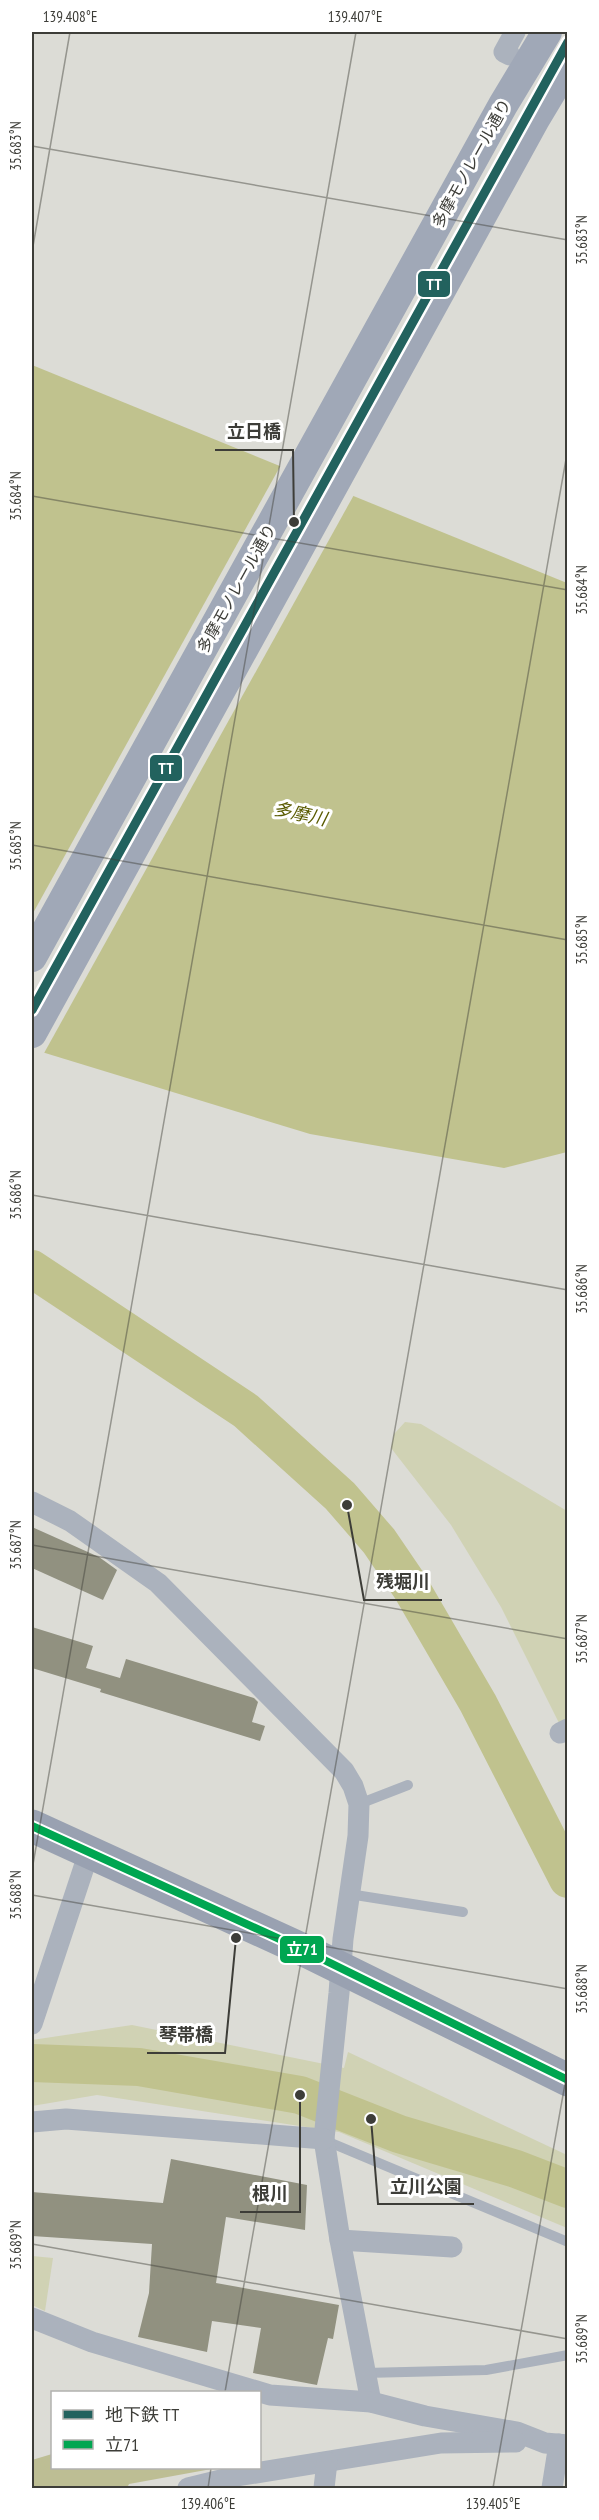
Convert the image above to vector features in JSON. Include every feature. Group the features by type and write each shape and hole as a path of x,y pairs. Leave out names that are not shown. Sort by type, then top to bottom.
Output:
{"main road":[{"name":"多摩モノレール通り","path":"32,957 503,105 547,32"},
{"name":"多摩モノレール通り","path":"32,1033 535,118 567,64"},
{"path":"32,1826 341,1968 567,2080"}],"street":[{"path":"510,55 504,52 515,32"},
{"path":"32,1502 70,1521 158,1582 344,1771 353,1786 359,1804 358,1836 349,1894 324,2139 340,2240 371,2402"},
{"path":"34,2013 89,1852"},
{"path":"32,2122 66,2119 324,2139"},
{"path":"340,2240 452,2247"},
{"path":"32,2318 92,2342 257,2391"},
{"path":"261,2392 270,2395 371,2402 425,2416 517,2432 557,2444"},
{"path":"188,2488 237,2476 441,2443 494,2441 557,2444"},
{"path":"552,2488 557,2444"},
{"path":"324,2488 327,2462"}],"lane":[{"path":"359,1804 408,1785"},
{"path":"349,1894 463,1912"},
{"path":"324,2139 567,2242"},
{"path":"365,2373 486,2370 567,2355"}],"shaded area":[{"path":"405,1422 421,1424 567,1511 567,1719 559,1723 501,1607 451,1525 391,1448 394,1434"},
{"path":"132,2025 344,2068 348,2052 567,2155 567,2228 339,2132 97,2095 32,2106 32,2040"},
{"path":"32,2256 53,2258 45,2311 32,2305"},
{"path":"51,2454 51,2469 212,2469 129,2484 127,2488 32,2488 32,2460"}],"water":[{"name":"多摩川","path":"32,365 567,583 567,1152 504,1168 310,1134 32,1049"}],"pier":[{"path":"282,463 355,493 43,1055 32,1052 32,915"}],"building":[{"path":"32,1527 99,1557 117,1570 103,1600 32,1568"},
{"path":"32,1627 93,1646 86,1668 120,1678 126,1659 254,1698 258,1702 252,1722 265,1726 260,1741 100,1692 101,1689 32,1668"},
{"path":"171,2159 307,2185 305,2230 226,2217 216,2283 339,2305 333,2339 328,2338 317,2385 253,2373 261,2328 212,2321 207,2352 138,2337 149,2293 152,2244 32,2236 32,2192 163,2203"}],"waterway":[{"path":"32,1269 246,1411 340,1496 379,1541 411,1588 478,1703 568,1879"},
{"path":"32,2063 139,2067 300,2095 399,2134 516,2169 568,2189"}],"metro line":[{"name":"TT","path":"32,1010 568,42"}],"transit line":[{"name":"立71","path":"32,1826 310,1953 568,2080"}],"place":[{"name":"立日橋","path":"294,522"},
{"name":"残堀川","path":"347,1505"},
{"name":"琴帯橋","path":"236,1938"},
{"name":"根川","path":"300,2095"},
{"name":"立川公園","path":"371,2119"}]}
